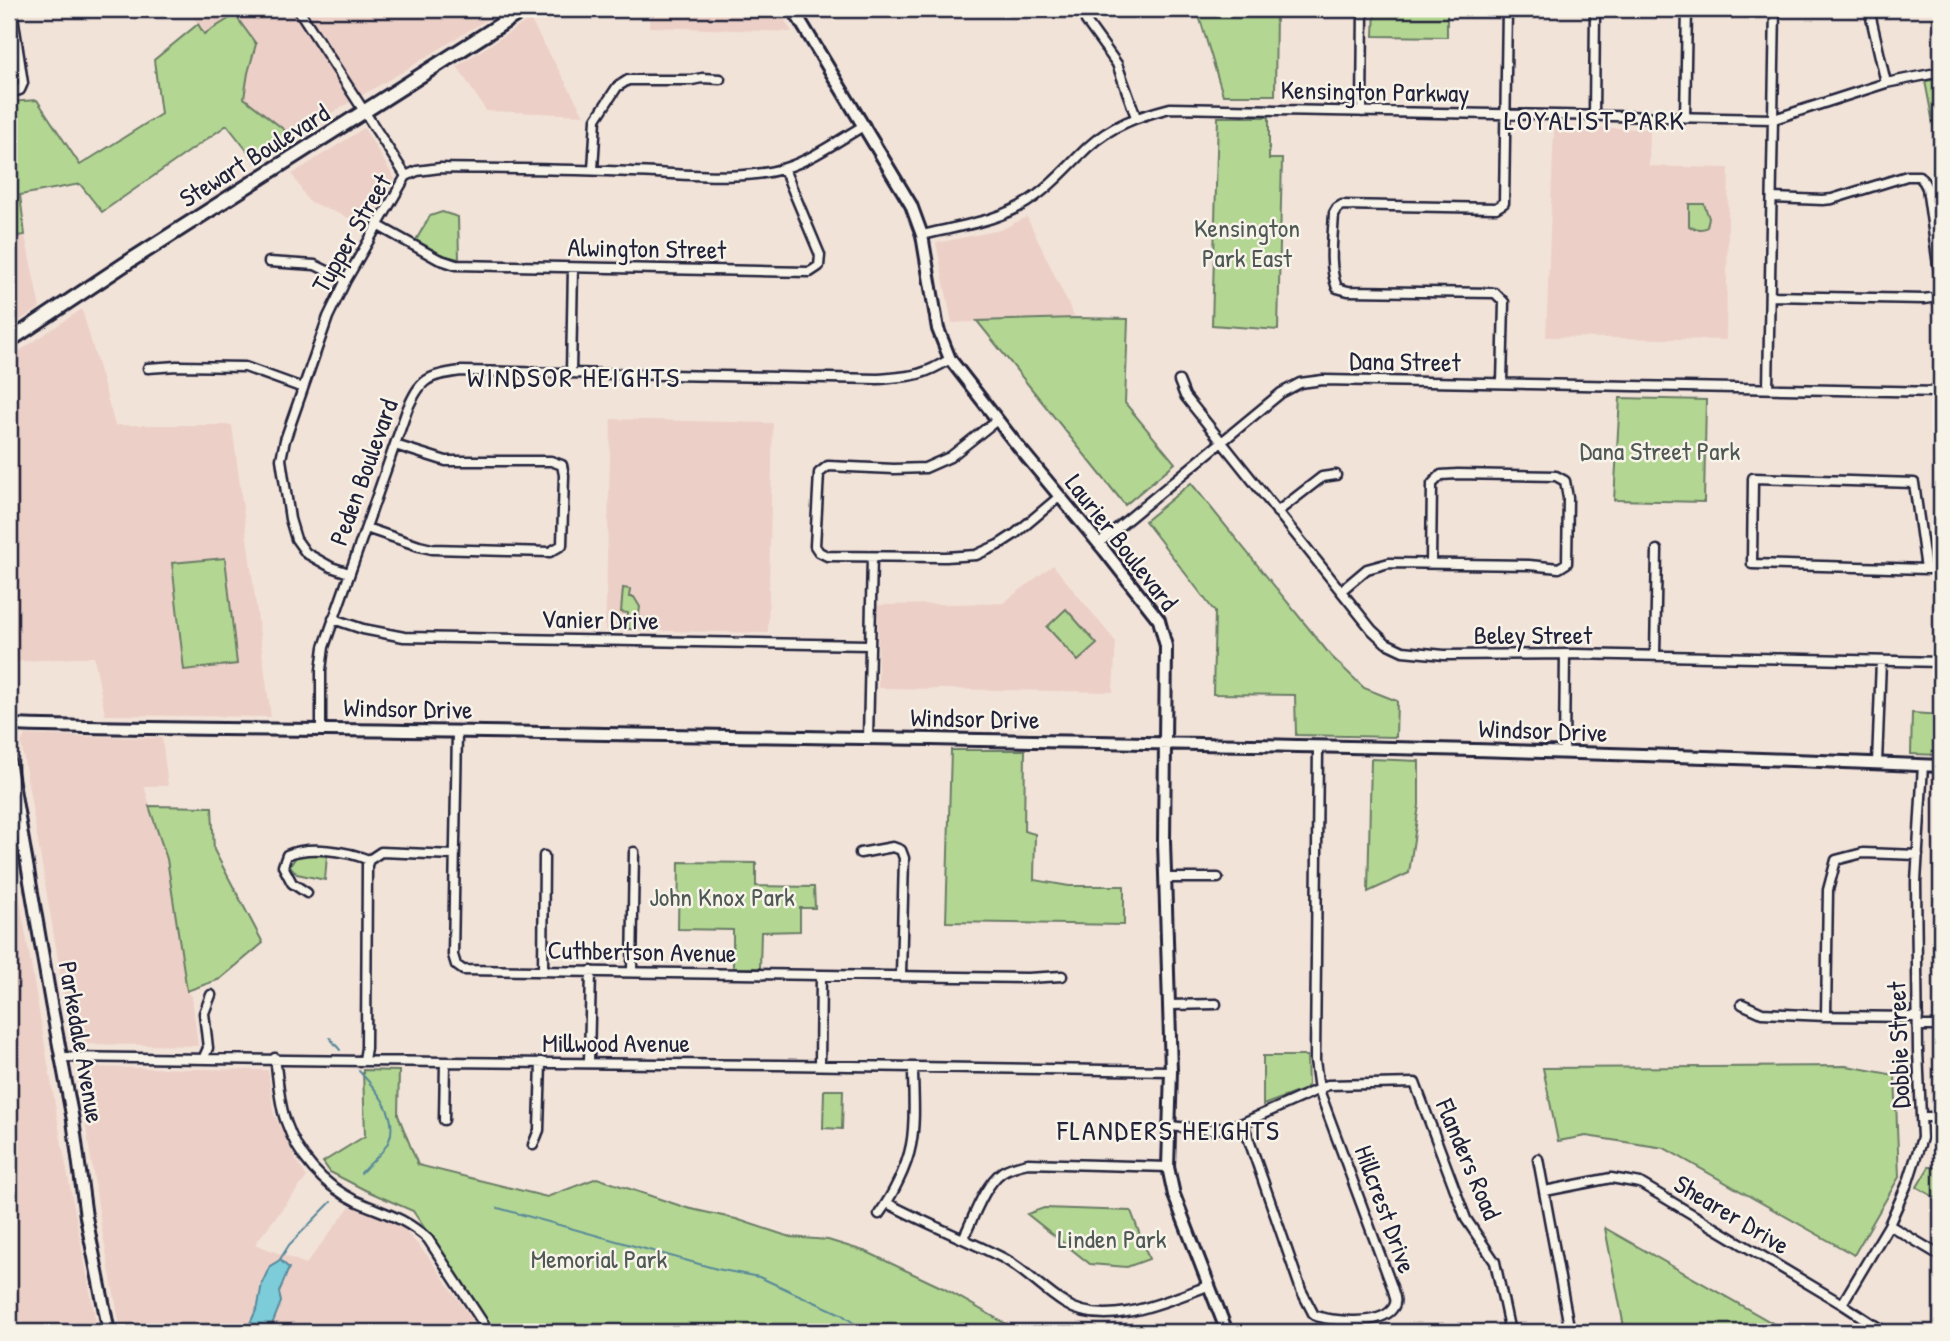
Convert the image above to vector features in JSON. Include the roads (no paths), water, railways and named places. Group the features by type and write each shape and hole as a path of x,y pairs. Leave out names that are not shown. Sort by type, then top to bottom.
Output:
{"main road":[{"name":"Stewart Boulevard","path":"9,341 525,9"}],"street":[{"path":"9,92 20,90 23,83 12,9"},
{"path":"298,9 406,176"},
{"name":"Laurier Boulevard","path":"793,9 911,205 922,235 938,329 950,359 1158,620 1166,646 1166,878 1171,1072 1168,1167 1174,1195 1227,1332"},
{"path":"1085,9 1086,21 1117,64 1136,117"},
{"path":"1362,112 1363,9"},
{"path":"1502,383 1503,302 1495,293 1337,288 1332,263 1335,213 1342,205 1496,208 1504,204 1507,9"},
{"path":"1594,116 1595,9"},
{"path":"1685,118 1687,9"},
{"path":"1775,9 1768,388 1941,392"},
{"path":"1869,9 1886,83"},
{"name":"Kensington Parkway","path":"922,235 998,216 1017,208 1035,197 1116,126 1136,117 1170,108 1774,119 1886,83 1941,72"},
{"path":"593,170 596,118 617,87 628,80 720,79"},
{"name":"Tupper Street","path":"349,573 331,567 306,553 296,538 290,519 281,459 285,440 328,317 346,280 406,176 417,171 440,168 728,175 764,172 784,169 802,162 865,125"},
{"name":"Alwington Street","path":"377,225 439,259 456,265 810,272 819,266 820,255 784,169"},
{"path":"1770,296 1924,299 1937,297 1941,286 1927,188 1919,176 1907,176 1823,200 1773,198"},
{"path":"269,262 315,265 346,280"},
{"path":"571,373 573,268"},
{"name":"Peden Boulevard","path":"321,730 321,670 324,647 414,392 432,375 461,371 878,379 916,376 950,359"},
{"path":"148,368 245,367 303,388"},
{"name":"Dana Street","path":"1098,544 1281,393 1300,383 1323,380 1768,388"},
{"name":"Beley Street","path":"1179,382 1185,396 1372,630 1386,643 1403,651 1444,655 1655,655 1941,662"},
{"path":"997,420 950,457 925,468 828,466 819,473 815,539 819,552 827,556 872,557 976,555 1015,534 1059,497"},
{"path":"366,528 432,548 550,552 562,545 562,466 551,461 446,461 395,445"},
{"path":"1278,512 1322,477 1336,475"},
{"path":"1342,590 1367,569 1389,563 1537,565 1559,568 1567,563 1568,498 1565,481 1556,477 1441,475 1432,484 1431,563"},
{"path":"1926,569 1914,483 1753,478 1752,565 1926,569 1941,569"},
{"path":"1655,655 1657,550"},
{"path":"868,739 872,557"},
{"name":"Vanier Drive","path":"333,619 363,629 404,637 869,645"},
{"path":"1564,753 1565,654"},
{"path":"1877,763 1881,661"},
{"name":"Windsor Drive","path":"9,724 1318,747 1941,766"},
{"name":"Cuthbertson Avenue","path":"457,732 453,955 456,965 463,970 1028,978 1062,976"},
{"path":"1318,747 1315,1060 1319,1090"},
{"name":"Parkedale Avenue","path":"9,760 78,1145 86,1217 109,1332"},
{"name":"Dobbie Street","path":"1842,1304 1889,1225 1908,1182 1922,1138 1916,882 1923,765"},
{"path":"860,853 893,847 901,850 904,858 901,975"},
{"path":"307,893 292,883 283,866 287,855 296,851 346,851 369,860"},
{"path":"364,1060 369,860 381,852 454,855"},
{"path":"632,971 634,852"},
{"path":"1826,1016 1828,890 1836,860 1863,853 1917,855"},
{"path":"543,971 544,856"},
{"path":"1166,878 1218,878"},
{"path":"589,1062 591,971"},
{"path":"820,1065 821,975"},
{"path":"204,1057 208,1048 204,1013 211,995"},
{"path":"1170,1005 1216,1004"},
{"path":"1742,1004 1762,1013 1918,1021 1941,1026"},
{"name":"Millwood Avenue","path":"62,1057 820,1065 1171,1072"},
{"path":"275,1058 285,1122 307,1164 336,1190 415,1227 428,1239 489,1332"},
{"path":"444,1120 445,1062"},
{"path":"533,1145 539,1130 541,1062"},
{"path":"878,1214 887,1203 912,1144 913,1068"},
{"name":"Flanders Road","path":"1169,1126 1211,1130 1243,1123 1328,1085 1415,1083 1466,1219 1495,1262 1510,1332"},
{"name":"Hillcrest Drive","path":"1243,1123 1297,1279 1314,1315 1326,1320 1371,1320 1384,1316 1392,1309 1396,1300 1342,1146 1319,1090"},
{"path":"1921,1117 1941,1117"},
{"path":"1538,1159 1570,1332"},
{"path":"963,1239 989,1186 1001,1173 1014,1166 1028,1163 1168,1167"},
{"name":"Shearer Drive","path":"1545,1191 1611,1178 1640,1183 1885,1332"},
{"path":"887,1203 1006,1260 1066,1304 1096,1313 1116,1314 1146,1309 1208,1286"},
{"path":"1889,1225 1941,1256"}],"water":[{"path":"280,1260 289,1268 279,1292 281,1302 269,1332 246,1332 258,1306 262,1283 270,1266"}],"waterway":[{"path":"330,1038 340,1050"},
{"path":"359,1071 386,1107 391,1128 390,1139 384,1149 361,1173"},
{"path":"279,1261 289,1245 331,1202"},
{"path":"498,1208 717,1269 759,1277 841,1314 866,1332"}],"district":[{"name":"LOYALIST PARK","path":"1595,120"},
{"name":"WINDSOR HEIGHTS","path":"574,377"},
{"name":"FLANDERS HEIGHTS","path":"1169,1130"}],"park label":[{"name":"Kensington Park East","path":"1247,242"},
{"name":"Dana Street Park","path":"1660,450"},
{"name":"John Knox Park","path":"722,896"},
{"name":"Linden Park","path":"1112,1238"},
{"name":"Memorial Park","path":"599,1258"}]}
